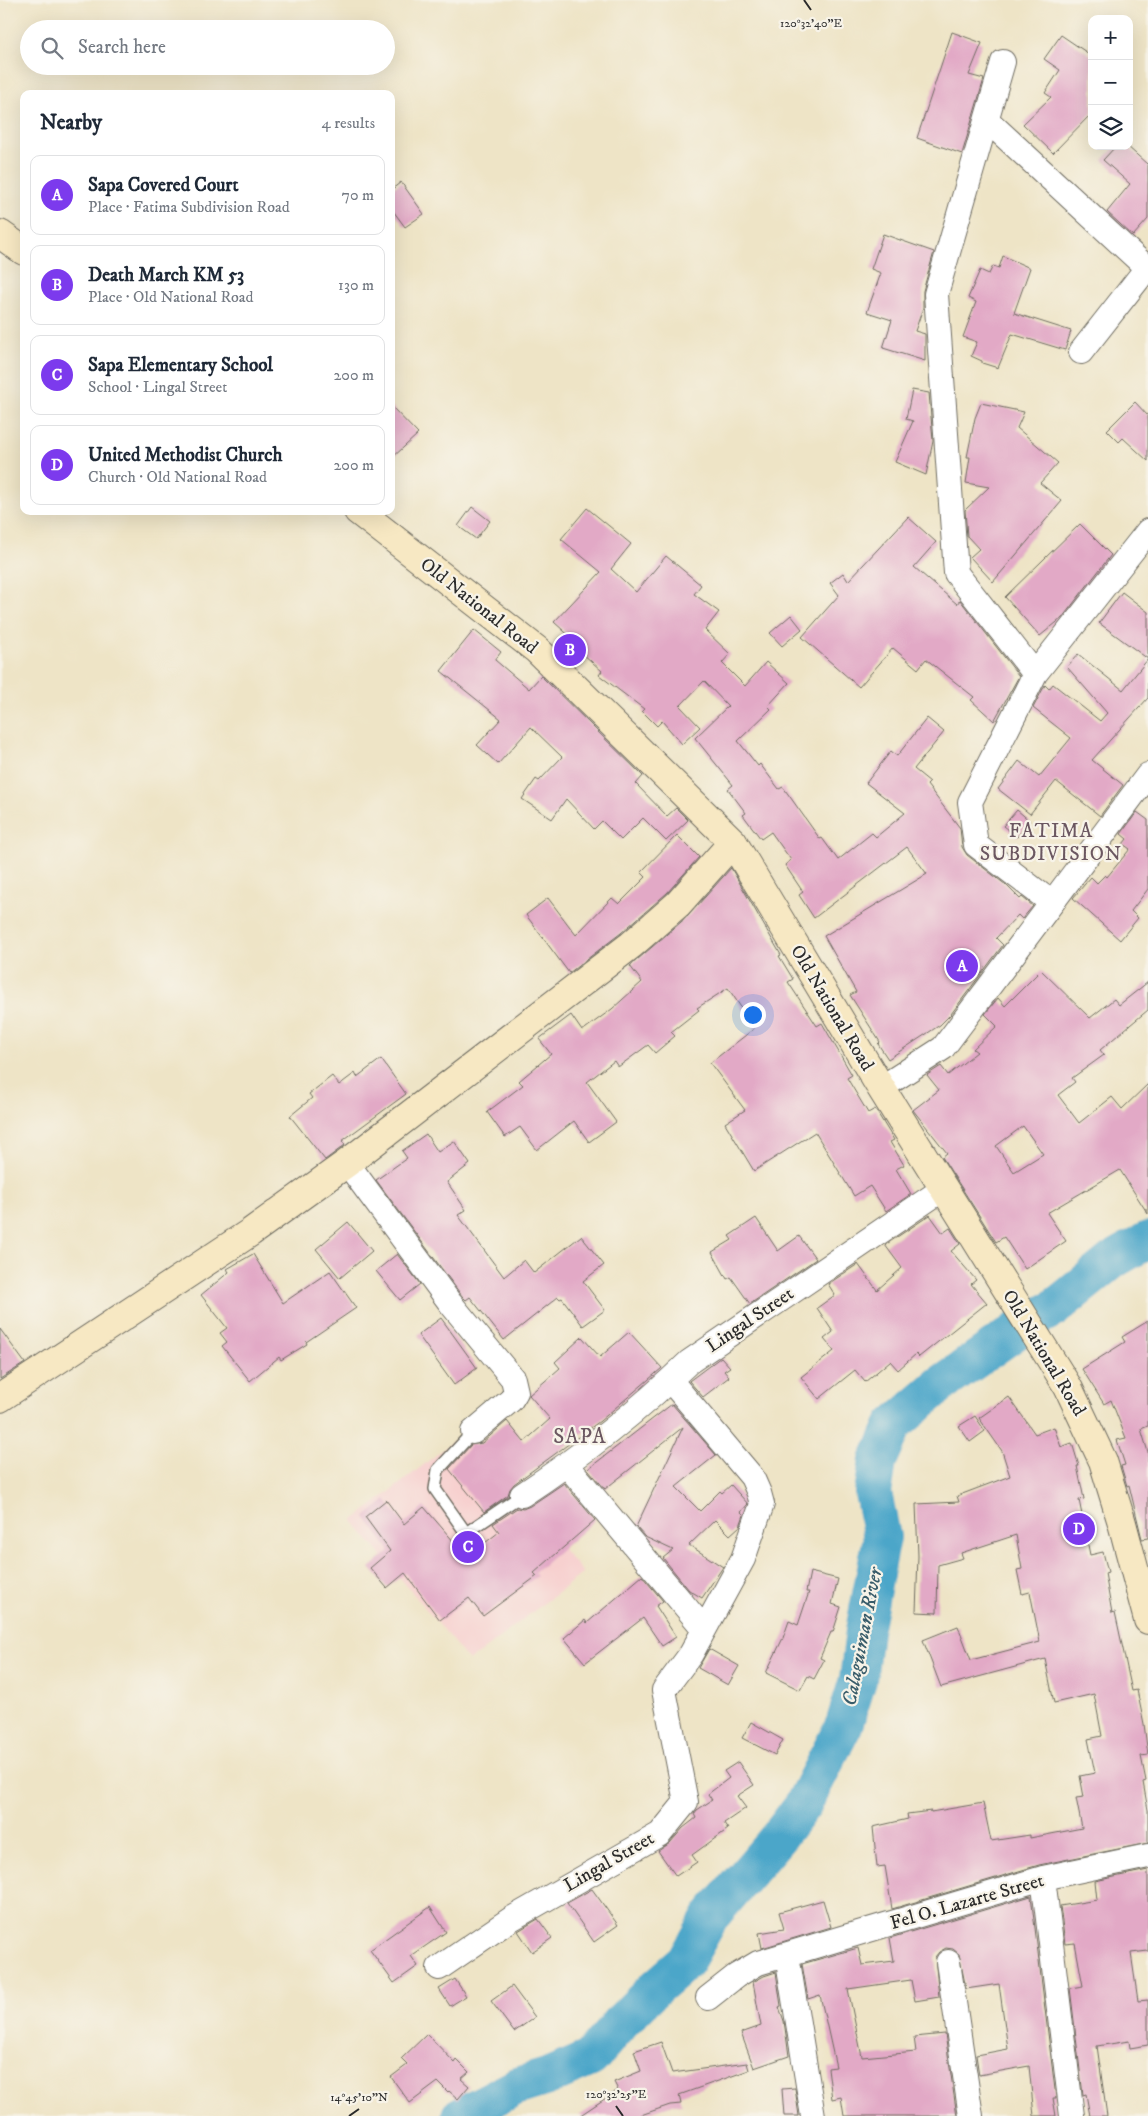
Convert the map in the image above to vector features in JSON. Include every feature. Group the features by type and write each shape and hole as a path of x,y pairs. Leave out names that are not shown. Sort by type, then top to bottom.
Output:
{"main road":[{"path":"0,234 20,249"},
{"name":"Old National Road","path":"363,515 537,650 733,842 943,1189 1068,1387 1103,1461 1148,1620"},
{"path":"0,1398 251,1232 347,1163 631,945 678,904 733,842"}],"street":[{"path":"1003,62 936,294 956,573 1035,674"},
{"path":"986,120 1147,268 1081,352"},
{"path":"1052,903 976,845 970,802 1035,674 1148,531"},
{"path":"881,1088 943,1048 1148,775"},
{"path":"347,1163 452,1304 513,1379 516,1392 511,1400 473,1432"},
{"name":"Lingal Street","path":"522,1495 567,1465 689,1362 943,1189"},
{"path":"567,1465 704,1629 743,1559 762,1504 752,1477 670,1380"},
{"name":"Lingal Street","path":"439,1968 511,1919 660,1834 686,1802 664,1690 691,1654 704,1629"},
{"name":"Fel O. Lazarte Street","path":"708,1998 736,1976 758,1963 1043,1878 1148,1856"},
{"path":"1043,1878 1072,2116"},
{"path":"788,1955 813,2116"},
{"path":"948,1962 972,2116"}],"lane":[{"path":"473,1432 438,1470 435,1490 466,1534 522,1495"}],"shaded area":[{"path":"465,1432 583,1573 469,1661 353,1521"}],"building":[{"path":"952,32 982,43 969,75 984,79 962,154 917,138"},
{"path":"1061,35 1088,53 1088,117 1053,153 1023,124 1051,97 1045,93 1060,70 1044,59"},
{"path":"1112,150 1131,150 1148,163 1148,219 1133,236 1107,212 1130,184 1103,160"},
{"path":"401,182 424,214 405,227 395,213 395,187"},
{"path":"883,234 934,252 923,291 923,308 915,331 925,334 925,361 883,348 892,320 867,312 881,273 871,269"},
{"path":"1003,256 1030,268 1014,313 1071,331 1065,350 1012,334 998,368 982,363 982,361 971,356 977,342 963,337 976,302 968,298 980,270 989,274 993,266 999,268"},
{"path":"912,390 929,393 933,441 926,475 895,462 913,421 906,419"},
{"path":"1135,402 1148,416 1148,461 1123,438 1119,442 1107,430"},
{"path":"981,403 1024,412 1017,428 1058,463 1040,483 1062,501 993,582 970,557 979,549 967,536 965,510 989,487 966,483 970,457 967,457 975,418"},
{"path":"395,410 418,434 395,455"},
{"path":"472,507 490,521 476,539 458,526"},
{"path":"587,508 631,544 611,569 636,592 666,556 701,585 694,594 719,612 705,630 730,654 722,663 745,686 766,662 789,683 768,706 771,709 738,741 758,766 760,764 779,789 783,787 820,839 822,838 838,860 872,833 876,837 905,813 866,783 891,751 897,756 927,718 944,732 914,769 930,782 927,785 960,828 962,847 967,855 1006,885 1020,899 1022,897 1033,906 1022,919 1018,915 996,938 1003,945 951,1014 940,1025 888,1059 878,1044 880,1042 850,995 856,992 824,936 927,874 907,847 814,918 799,895 803,892 785,865 791,860 771,832 761,839 743,815 746,813 728,789 733,785 695,738 728,706 704,681 680,706 700,727 682,744 662,721 657,726 642,711 644,709 599,675 602,671 582,653 585,650 554,622 601,572 561,539"},
{"path":"908,517 936,542 914,567 957,604 960,600 1019,676 994,721 971,700 974,697 926,659 918,669 893,648 859,687 802,637 839,595 830,583 843,573 848,581"},
{"path":"1080,524 1111,555 1062,618 1040,636 1005,597"},
{"path":"1122,592 1148,612 1148,659 1099,623"},
{"path":"791,615 802,629 782,646 770,633"},
{"path":"474,630 501,652 495,660 529,689 541,676 643,776 636,784 667,816 676,808 688,820 666,841 643,818 621,840 602,821 594,829 566,799 552,819 522,799 536,779 539,781 562,757 531,727 498,764 477,745 501,719 441,671"},
{"path":"1078,654 1123,690 1148,659 1148,698 1092,760 1123,785 1100,816 1056,781 1030,814 998,789 1019,761 1039,777 1071,738 1033,708 1045,685 1049,689 1053,684 1100,721 1107,713 1067,667"},
{"path":"1017,810 1030,821 1017,837 1003,826"},
{"path":"1137,812 1148,820 1148,889 1131,911 1138,918 1120,940 1073,898 1091,877 1097,883 1105,875 1107,877 1130,849 1123,844 1127,839 1121,834"},
{"path":"677,835 699,857 667,893 621,933 569,973 526,915 548,898 576,935 612,898 619,904 646,877 641,872"},
{"path":"731,868 793,979 788,982 817,1026 822,1023 852,1075 847,1078 868,1113 875,1109 894,1140 890,1142 904,1165 896,1169 911,1194 886,1211 870,1186 854,1196 815,1132 754,1171 725,1123 745,1110 710,1063 755,1028 728,988 697,1008 699,1010 671,1032 675,1036 655,1053 648,1045 618,1067 614,1061 587,1082 616,1122 589,1142 574,1121 537,1150 520,1127 505,1137 487,1112 523,1085 519,1081 551,1054 539,1039 571,1015 582,1031 612,1009 642,982 630,966 688,916"},
{"path":"1041,970 1090,1018 1114,999 1119,1005 1148,982 1148,1010 1100,1050 1104,1055 1072,1078 1075,1082 1058,1095 1079,1123 1112,1097 1122,1109 1148,1084 1148,1214 1120,1170 1047,1213 1066,1241 1025,1269 1004,1237 996,1242 942,1157 947,1153 913,1110 939,1090 927,1075 941,1066 948,1075 977,1052 973,1049 997,1026 985,1014 998,998 1005,1006","holes":["1023,1126 1043,1154 1014,1172 996,1146"]},
{"path":"381,1059 406,1094 342,1141 345,1145 325,1160 290,1116 312,1098 309,1094 332,1076 339,1085 355,1073 357,1077"},
{"path":"426,1134 438,1152 454,1141 470,1164 447,1182 466,1210 458,1215 504,1277 524,1260 534,1273 581,1236 604,1265 583,1281 605,1310 583,1326 562,1298 558,1297 504,1340 470,1297 466,1300 462,1296 376,1180 407,1158 402,1151"},
{"path":"930,1215 943,1233 950,1228 960,1244 951,1251 976,1280 971,1284 987,1303 919,1357 916,1354 898,1370 890,1361 865,1382 855,1370 819,1399 801,1377 834,1351 824,1339 833,1332 817,1308 835,1295 828,1284 858,1264 877,1290 902,1268 885,1245"},
{"path":"756,1218 778,1251 799,1236 816,1259 750,1304 731,1277 727,1279 712,1252 732,1240 729,1236"},
{"path":"348,1222 372,1251 340,1278 316,1249"},
{"path":"253,1254 283,1303 330,1271 356,1308 306,1342 307,1344 281,1360 279,1357 250,1381 222,1346 227,1342 220,1333 227,1328 201,1295 229,1272 227,1269"},
{"path":"397,1254 420,1284 400,1300 376,1271"},
{"path":"441,1318 477,1368 454,1385 418,1335"},
{"path":"1148,1321 1148,1426 1141,1429 1148,1452 1148,1538 1142,1539 1129,1485 1127,1486 1121,1466 1125,1465 1117,1440 1126,1438 1111,1400 1104,1404 1082,1369 1125,1342 1122,1337"},
{"path":"0,1329 25,1363 0,1379"},
{"path":"629,1332 662,1368 600,1421 514,1484 508,1495 484,1512 449,1469 471,1445 482,1443 507,1421 524,1442 550,1419 529,1395 560,1368 555,1362 582,1337 600,1357"},
{"path":"721,1357 730,1367 724,1371 729,1377 703,1397 689,1381"},
{"path":"1009,1397 1035,1434 1054,1427 1061,1447 1072,1443 1079,1466 1077,1466 1084,1499 1079,1500 1090,1555 1103,1552 1108,1572 1105,1573 1112,1613 1115,1612 1132,1691 1137,1690 1144,1724 1148,1755 1141,1756 1146,1781 1143,1782 1148,1810 1148,1843 1039,1865 892,1909 885,1866 877,1867 873,1827 908,1819 907,1814 983,1803 991,1841 1030,1835 1030,1838 1082,1828 1076,1798 1084,1797 1080,1776 1095,1773 1088,1739 1102,1736 1094,1694 1054,1703 1045,1659 941,1687 923,1640 958,1626 971,1660 1040,1642 1030,1592 1022,1594 1017,1570 1022,1569 1016,1535 961,1553 963,1558 938,1565 937,1613 916,1612 918,1556 916,1504 959,1502 957,1496 1010,1476 1002,1451 979,1418"},
{"path":"672,1404 716,1455 676,1487 700,1511 720,1491 722,1493 731,1485 748,1504 741,1512 744,1515 740,1526 730,1535 715,1520 689,1545 723,1567 702,1598 689,1590 663,1558 673,1550 645,1537 636,1527 683,1427 605,1489 588,1469"},
{"path":"975,1416 985,1431 970,1442 959,1426"},
{"path":"564,1483 595,1520 534,1573 537,1576 483,1616 469,1598 440,1620 405,1573 387,1588 370,1568 390,1551 365,1517 386,1500 404,1524 424,1507 467,1557 499,1532 493,1524 517,1508 523,1509 530,1506"},
{"path":"810,1572 838,1579 832,1604 841,1607 833,1632 831,1632 820,1658 824,1660 814,1679 808,1676 800,1690 766,1673 789,1621 798,1625 809,1592 806,1592"},
{"path":"642,1576 663,1601 656,1606 676,1637 662,1646 643,1618 585,1663 564,1638 585,1620 587,1623"},
{"path":"709,1649 739,1666 728,1685 698,1668"},
{"path":"751,1722 783,1740 775,1755 742,1738"},
{"path":"738,1762 754,1785 737,1796 746,1808 724,1823 728,1829 692,1855 697,1862 676,1876 658,1851 670,1843 683,1828 696,1818 694,1814 697,1810 712,1800 708,1794 729,1778 724,1771"},
{"path":"1148,1870 1148,1951 1131,1953 1138,2001 1148,2000 1148,2045 1130,2048 1129,2041 1097,2046 1107,2116 1090,2116 1086,2094 1083,2095 1070,1988 1083,1986 1075,1943 1065,1944 1060,1906 1097,1900 1095,1881"},
{"path":"592,1889 618,1925 594,1942 567,1903"},
{"path":"1031,1896 1056,2098 1053,2098 1056,2116 1034,2116 1029,2066 979,2075 976,2055 1008,2049 999,1984 966,1989 959,1954 953,1949 946,1948 935,1957 939,1997 915,2001 911,1980 848,1989 862,2057 916,2052 914,2037 945,2034 957,2116 844,2116 841,2097 832,2099 828,2068 836,2067 820,1995 808,1999 802,1964 858,1948 862,1965 894,1961 890,1938"},
{"path":"823,1900 831,1927 762,1948 759,1933 784,1929 779,1912"},
{"path":"430,1907 446,1932 411,1956 418,1966 394,1983 370,1950"},
{"path":"538,1919 552,1938 532,1952 518,1931"},
{"path":"776,1972 781,2006 779,2007 784,2021 789,2056 754,2068 741,2033 761,2026 753,1982"},
{"path":"455,1979 466,1996 450,2006 439,1989"},
{"path":"512,1986 535,2017 514,2032 491,2001"},
{"path":"427,2034 455,2063 457,2060 469,2072 461,2079 469,2086 458,2099 438,2082 410,2103 391,2077 407,2065 401,2059"},
{"path":"661,2042 672,2073 747,2063 749,2070 679,2095 681,2104 670,2105 638,2116 579,2116 618,2090 614,2082 641,2071 634,2051"},
{"path":"795,2088 799,2116 784,2116 782,2089"}],"waterway":[{"name":"Calaguiman River","path":"460,2116 515,2087 547,2077 591,2058 623,2020 686,1961 711,1916 780,1835 804,1803 844,1725 858,1680 864,1631 882,1537 873,1493 878,1461 894,1425 940,1385 1032,1320 1053,1309 1113,1260 1148,1240"}],"place":[{"name":"Death March KM 53","path":"570,650"},
{"name":"Sapa Covered Court","path":"962,966"},
{"name":"United Methodist Church","path":"1079,1529"},
{"name":"Sapa Elementary School","path":"468,1547"}],"district":[{"name":"FATIMA SUBDIVISION","path":"1051,842"},
{"name":"SAPA","path":"580,1437"}]}
